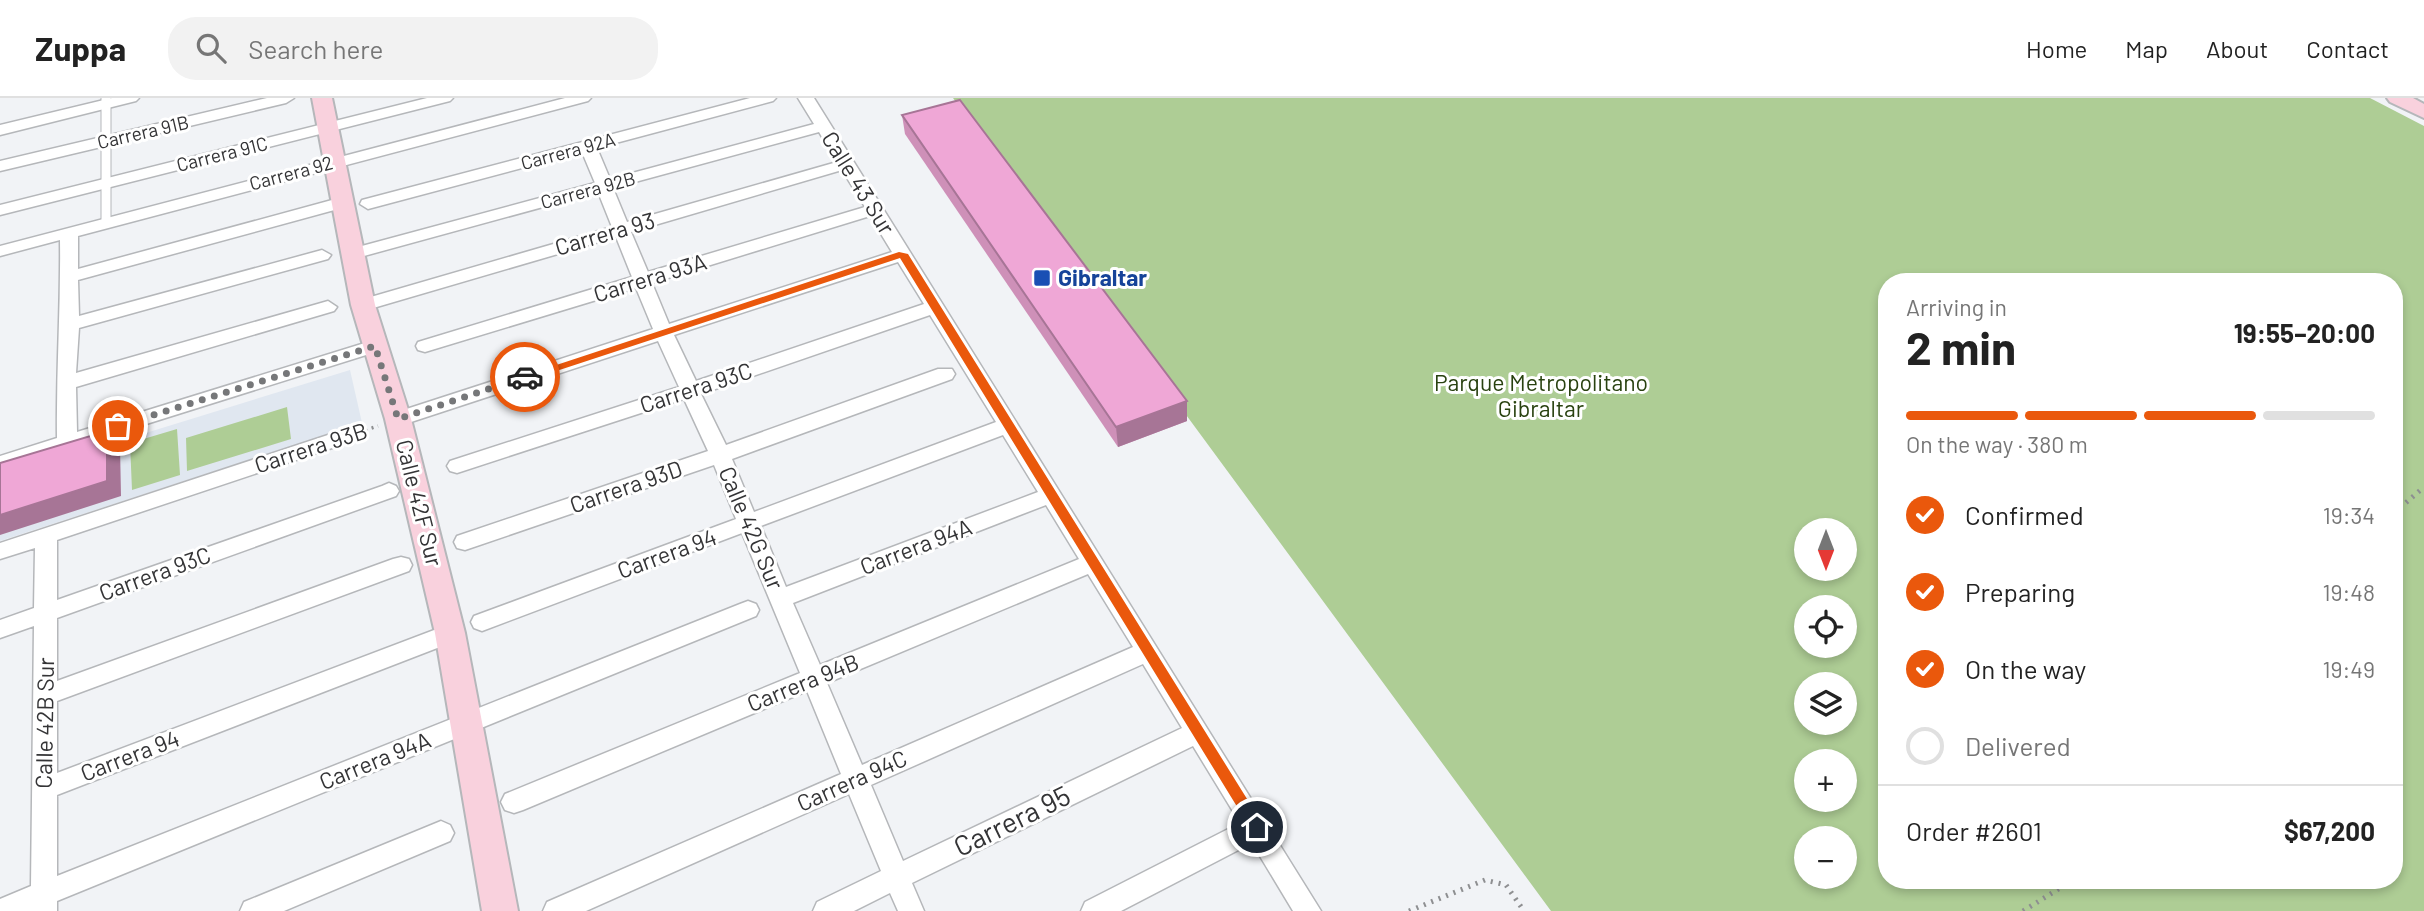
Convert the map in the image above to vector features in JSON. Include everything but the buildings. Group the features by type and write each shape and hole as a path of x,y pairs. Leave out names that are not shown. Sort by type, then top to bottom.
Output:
{"street":[{"path":"0,130 106,101 131,98"},
{"name":"Carrera 91B","path":"0,166 286,98"},
{"name":"Calle 42F Sur","path":"322,98 334,161 355,203 353,254 363,304 398,419 450,633 500,911"},
{"name":"Carrera 91C","path":"0,210 445,98"},
{"name":"Carrera 92","path":"0,251 334,161 583,98"},
{"name":"Carrera 92A","path":"69,277 768,98"},
{"name":"Calle 43 Sur","path":"806,98 1308,911"},
{"name":"Carrera 92B","path":"353,254 823,126"},
{"name":"Calle 42G Sur","path":"588,146 663,332 720,455 911,911"},
{"name":"Carrera 93","path":"363,304 846,164"},
{"name":"Carrera 93A","path":"425,346 875,209"},
{"path":"66,442 66,383 71,324 69,232"},
{"name":"Carrera 93B","path":"398,419 903,254"},
{"path":"71,324 322,255"},
{"path":"66,383 328,307"},
{"name":"Carrera 93C","path":"457,466 934,307"},
{"path":"0,463 375,346"},
{"name":"Carrera 93D","path":"465,542 720,455 945,374"},
{"name":"Carrera 94","path":"482,622 1009,425"},
{"name":"Carrera 93B","path":"0,551 334,440"},
{"name":"Carrera 93C","path":"0,629 389,491"},
{"name":"Carrera 94A","path":"781,598 1051,495"},
{"name":"Calle 42B Sur","path":"44,902 46,536"},
{"name":"Carrera 94B","path":"514,802 1091,563"},
{"path":"47,695 401,565"},
{"name":"Carrera 94A","path":"1,911 44,902 467,724 748,610"},
{"name":"Carrera 94","path":"44,789 450,633"},
{"name":"Carrera 94C","path":"556,911 1148,651"},
{"name":"Carrera 95","path":"826,911 1198,732"},
{"path":"1094,911 1257,827"},
{"path":"253,911 441,832"}],"lane":[{"path":"106,101 106,222"}],"path":[{"name":"Carrera 93B","path":"334,440 398,419"},
{"path":"2403,505 2424,487"},
{"path":"1409,911 1485,880 1506,886 1524,911"},
{"path":"2023,911 2058,889"}],"shaded area":[{"path":"350,370 362,423 0,541 0,478"}],"green space":[{"name":"Parque Metropolitano Gibraltar","path":"953,98 2370,98 2424,126 2424,911 1551,911"},
{"path":"287,407 291,439 187,471 186,438"},
{"path":"177,429 180,475 132,490 130,443"}],"way so far":[{"path":"118,426 375,346 398,419 525,377"}],"place":[{"name":"Gibraltar","path":"1042,278"}],"route":[{"path":"525,377 903,254 1091,563 1257,827"}]}
